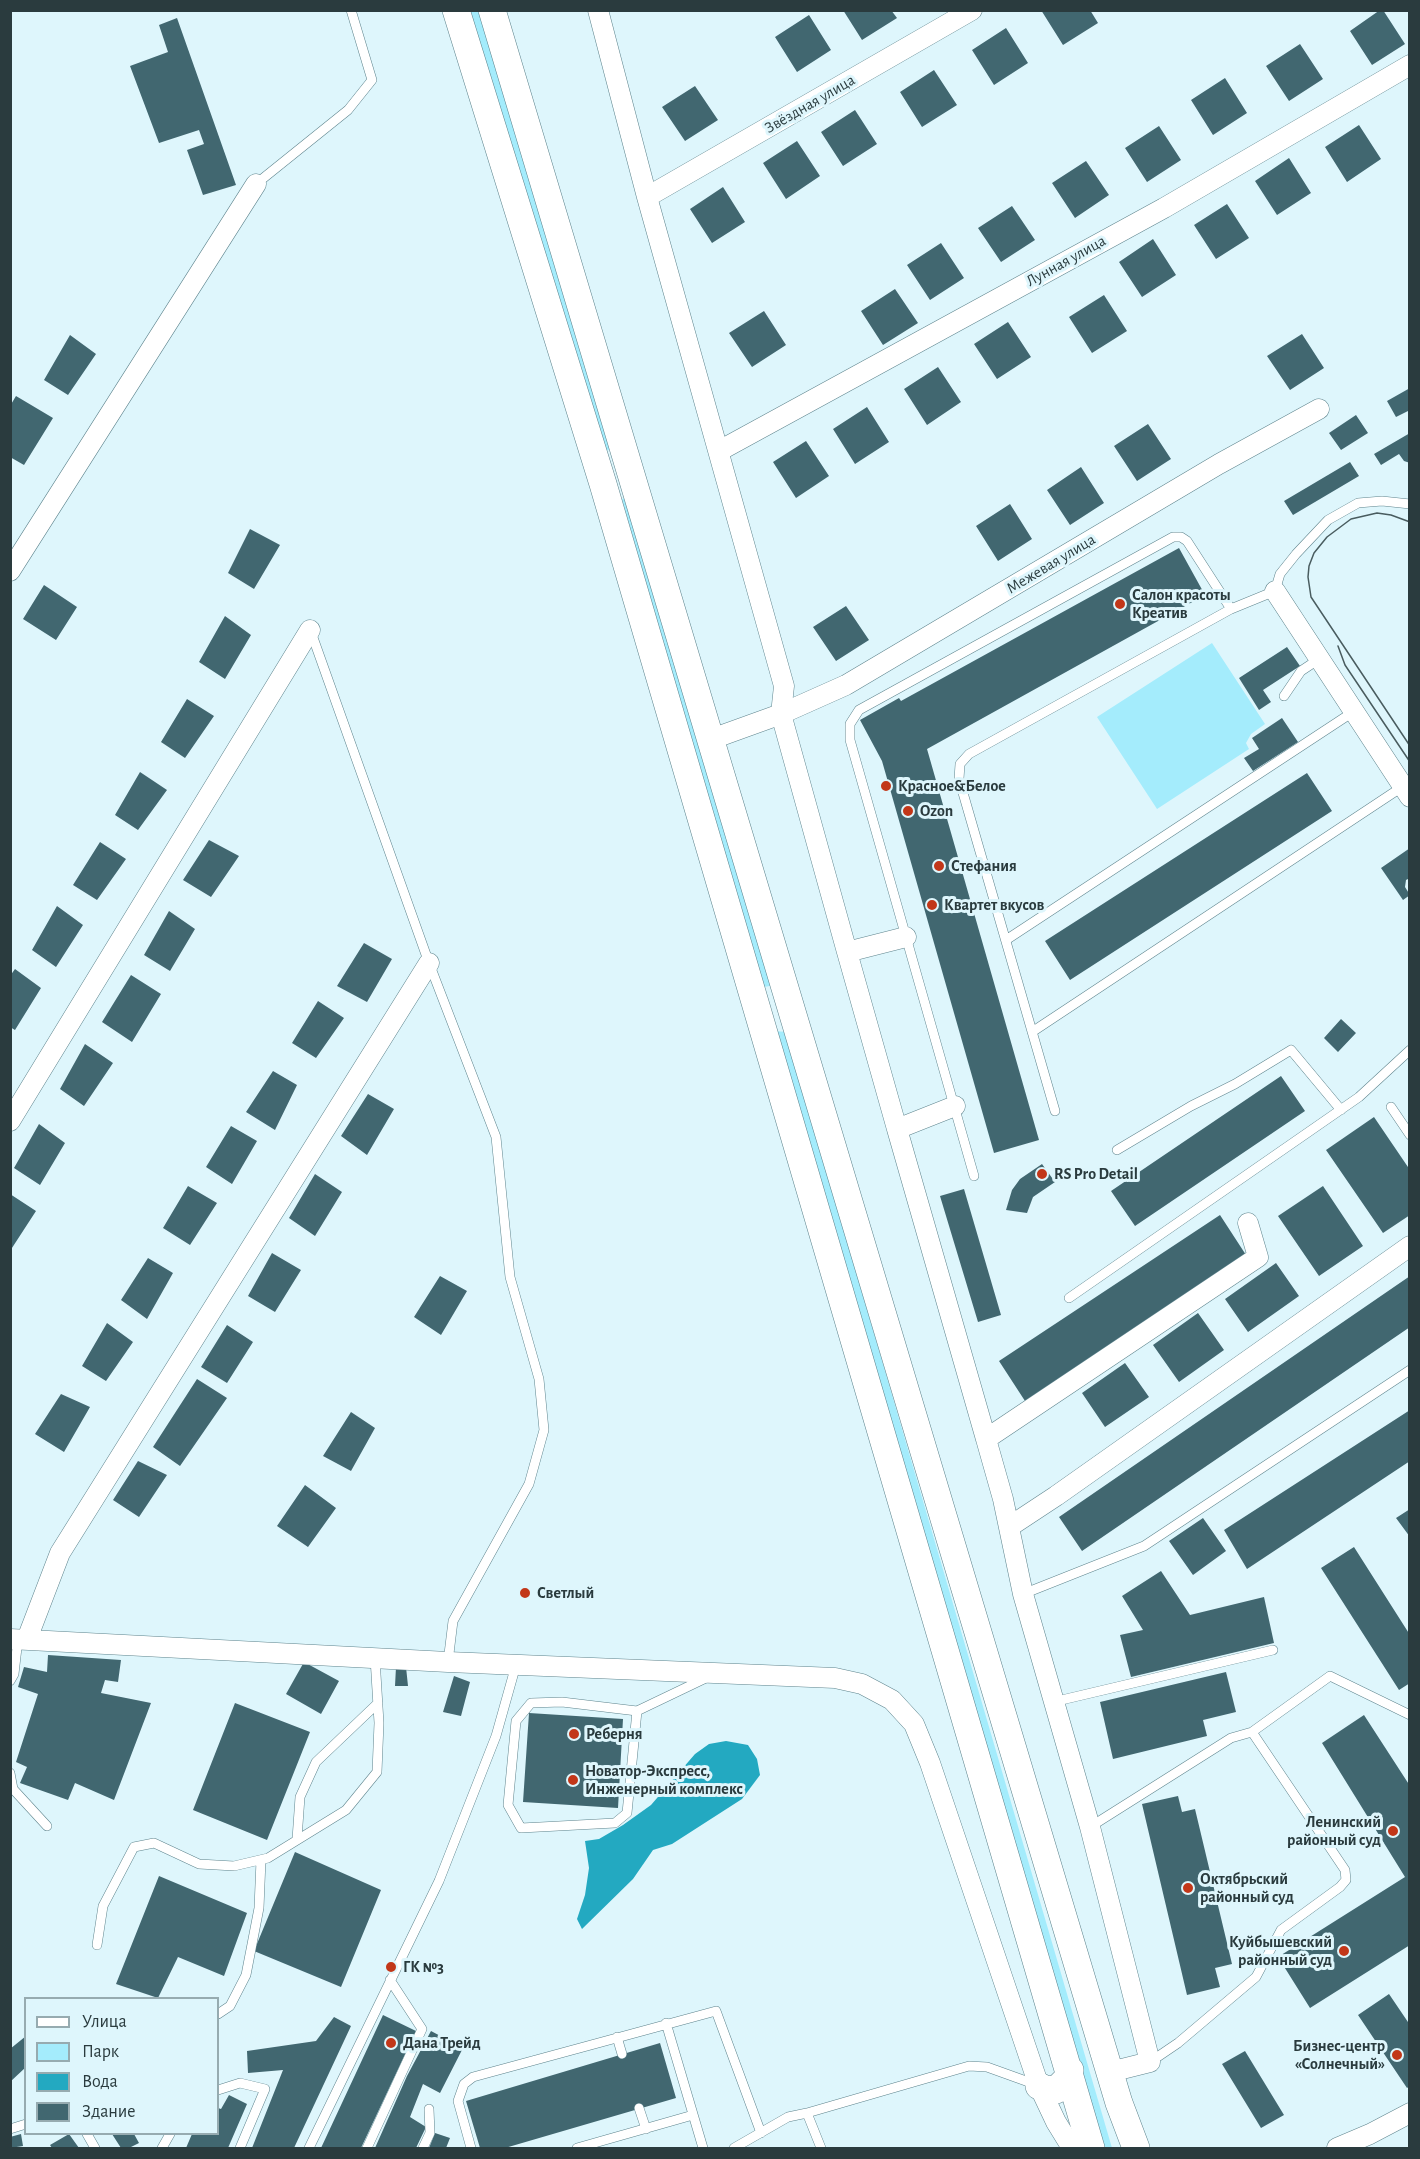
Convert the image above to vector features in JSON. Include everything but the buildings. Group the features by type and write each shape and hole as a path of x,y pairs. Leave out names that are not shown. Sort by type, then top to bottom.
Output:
{"main road":[{"path":"456,10 606,495 1070,2070 1091,2148"},
{"path":"492,10 1119,2103 1136,2148"},
{"path":"1040,2086 1056,2090 1067,2079 1070,2070"}],"street":[{"path":"598,10 647,197 784,686 781,714 897,1129 964,1356 1009,1527 1023,1594 1090,1827 1150,2062 1110,2072"},
{"name":"Звёздная улица","path":"647,197 972,10"},
{"name":"Лунная улица","path":"719,451 1164,208 1410,65"},
{"path":"10,571 256,184"},
{"name":"Межевая улица","path":"709,740 781,714 846,686 1219,464 1319,409"},
{"path":"1275,591 1406,792"},
{"path":"10,1121 310,630"},
{"path":"847,952 906,937"},
{"path":"429,963 60,1553 18,1639 448,1662 835,1678 862,1684 892,1700 914,1724 930,1763 1040,2086 1056,2122 1072,2148"},
{"path":"897,1129 955,1106"},
{"path":"986,1439 1258,1257 1248,1223"},
{"path":"1009,1527 1410,1246"},
{"path":"1337,2148 1410,2113"}],"lane":[{"path":"256,184 348,110 372,80 351,10"},
{"path":"1054,1111 959,779 958,771 963,759 1231,609 1275,591 1280,574 1328,520 1358,503 1382,501 1410,504"},
{"path":"974,1176 850,740 850,724 860,710 1177,536 1187,541 1231,609"},
{"path":"310,630 429,963 496,1137 510,1277 539,1379 544,1430 528,1484 453,1621 448,1662"},
{"path":"1284,696 1301,671 1319,659"},
{"path":"1006,940 1353,712"},
{"path":"1032,1032 1406,792"},
{"path":"1117,1150 1291,1050 1341,1110"},
{"path":"1069,1298 1359,1097 1410,1050"},
{"path":"1391,1107 1410,1135"},
{"path":"1023,1594 1143,1546 1410,1370"},
{"path":"10,1681 14,1674 18,1639"},
{"path":"1053,1702 1273,1650"},
{"path":"97,1946 103,1906 134,1847 154,1843 199,1864 234,1866 267,1858 346,1810 377,1772 380,1723 375,1658"},
{"path":"309,2148 439,1881 496,1736 516,1665"},
{"path":"637,1711 627,1813 615,1823 521,1828 508,1805 516,1721 531,1703 562,1702 637,1711 716,1673"},
{"path":"1090,1827 1231,1738 1252,1732 1330,1676 1410,1715"},
{"path":"297,1839 300,1797 316,1762 378,1703"},
{"path":"1150,2062 1178,2043 1256,1977 1281,1930 1340,1887 1346,1880 1345,1870 1252,1732"},
{"path":"10,1773 13,1789 47,1826"},
{"path":"219,2013 230,2006 246,1975 260,1908 261,1860"},
{"path":"367,2148 422,2029 390,1980"},
{"path":"471,2148 458,2101 464,2084 473,2077 716,2011 761,2133"},
{"path":"666,2023 704,2148"},
{"path":"617,2037 622,2054"},
{"path":"734,2148 788,2117 969,2066 996,2070 1040,2086"},
{"path":"219,2090 240,2083 264,2089 240,2148"},
{"path":"639,2108 646,2129"},
{"path":"423,2148 430,2133 429,2109"},
{"path":"807,2113 821,2148"},
{"path":"578,2148 693,2115"}],"green space":[{"path":"467,11 480,11 612,449 598,453"},
{"path":"631,496 775,985 759,988 622,499"},
{"path":"1212,643 1265,724 1251,734 1246,743 1249,749 1157,809 1097,717"},
{"path":"775,1031 786,1032 1112,2148 1105,2148"}],"water":[{"path":"726,1741 748,1745 757,1759 760,1775 742,1799 672,1844 653,1850 633,1879 582,1929 577,1919 585,1895 589,1868 585,1841 599,1839 623,1825 651,1805 695,1754 709,1744"}],"tram line":[{"path":"1410,522 1377,513 1351,519 1327,537 1314,553 1308,577 1311,597 1410,746"},
{"path":"1338,646 1345,665 1410,762"}],"place":[{"name":"Салон красоты Креатив","path":"1120,604"},
{"name":"Красное&Белое","path":"886,786"},
{"name":"Ozon","path":"908,811"},
{"name":"Стефания","path":"939,866"},
{"name":"Квартет вкусов","path":"932,905"},
{"name":"RS Pro Detail","path":"1042,1174"},
{"name":"Светлый","path":"525,1593"},
{"name":"Реберня","path":"574,1734"},
{"name":"Новатор-Экспресс, Инженерный комплекс","path":"573,1780"},
{"name":"Ленинский районный суд","path":"1393,1831"},
{"name":"Октябрьский районный суд","path":"1188,1888"},
{"name":"Куйбышевский районный суд","path":"1344,1951"},
{"name":"ГК №3","path":"391,1967"},
{"name":"Дана Трейд","path":"391,2043"},
{"name":"Бизнес-центр «Солнечный»","path":"1397,2055"}]}
